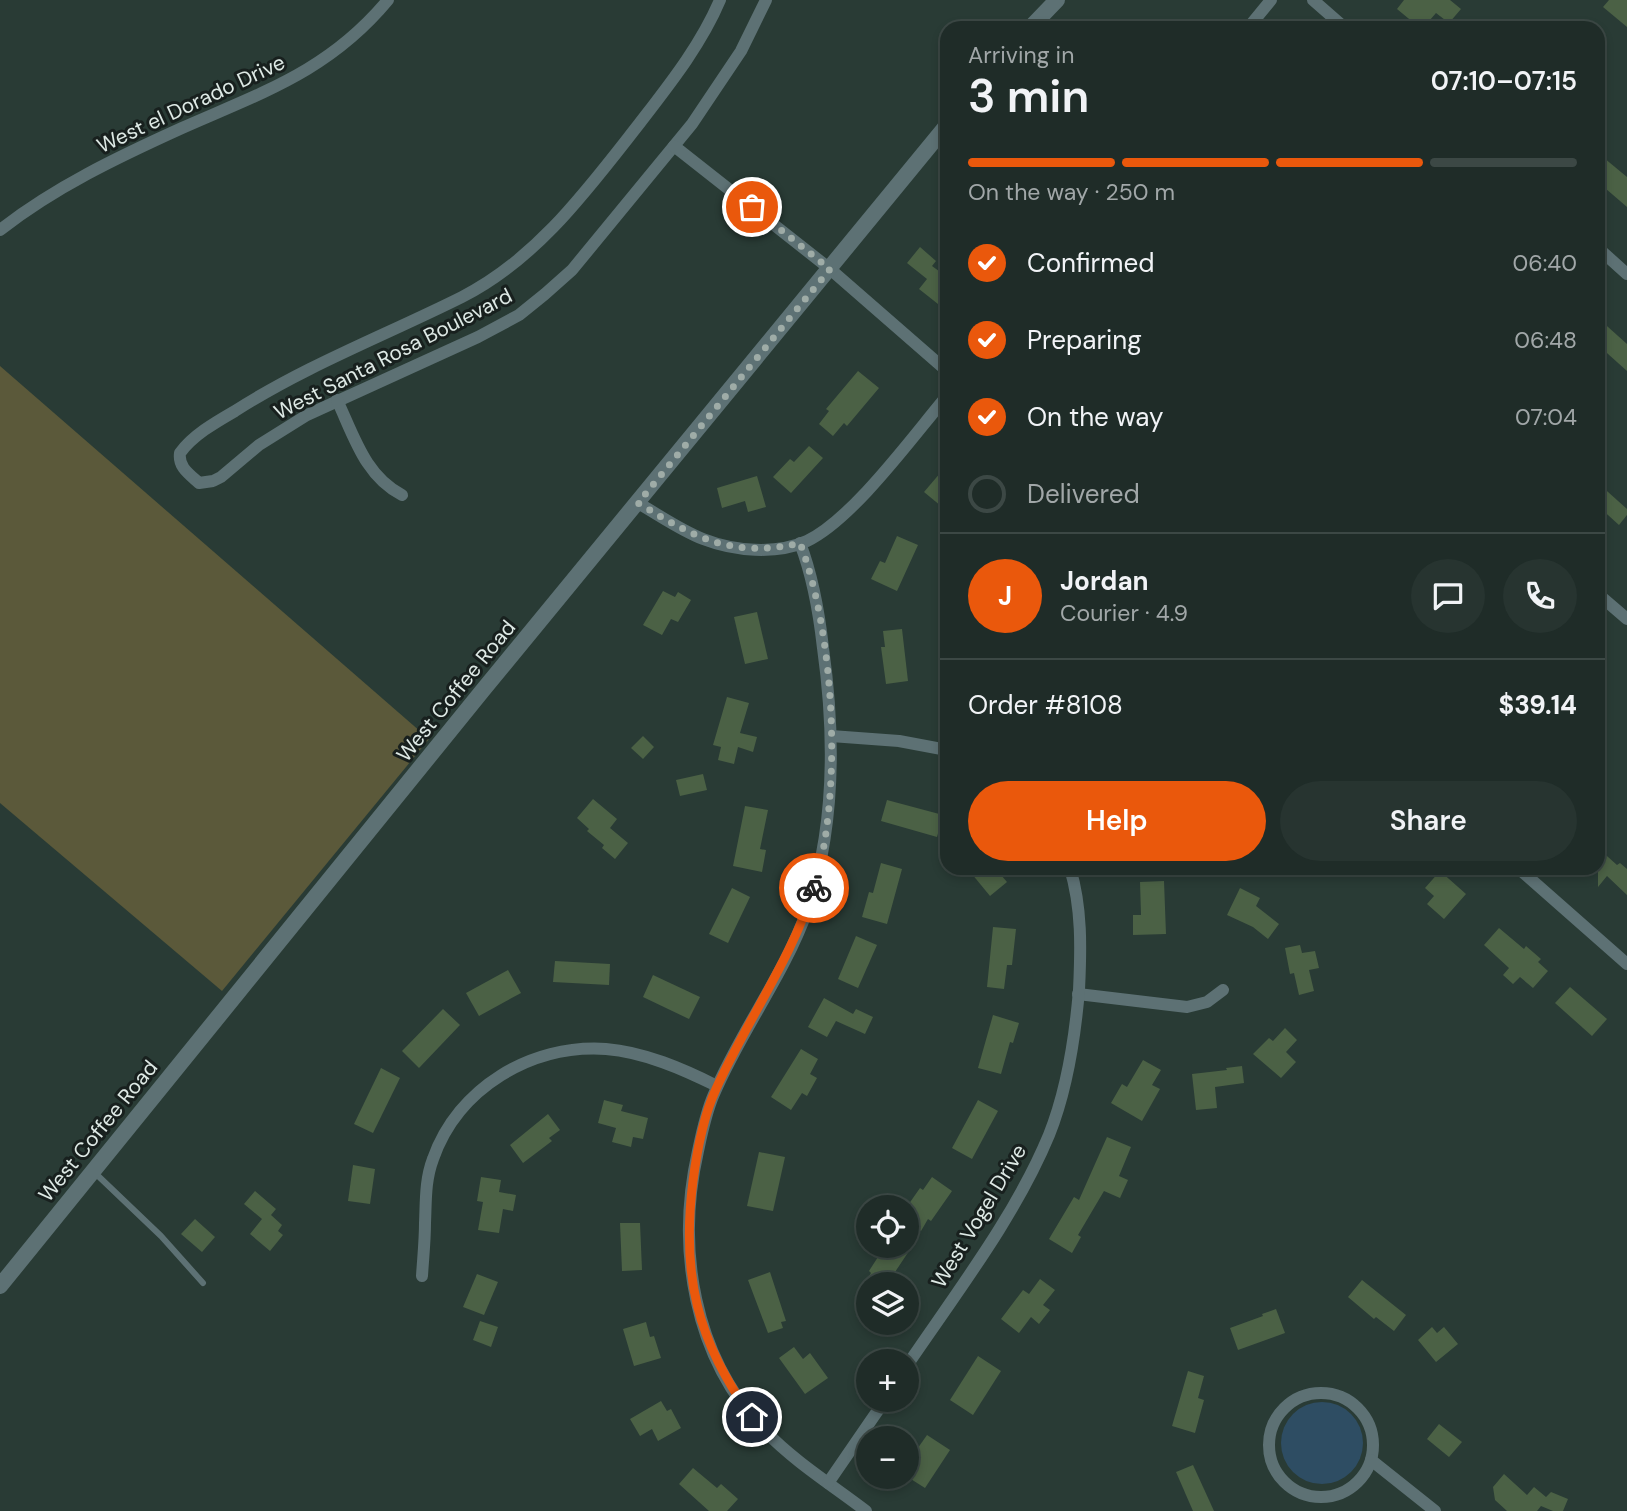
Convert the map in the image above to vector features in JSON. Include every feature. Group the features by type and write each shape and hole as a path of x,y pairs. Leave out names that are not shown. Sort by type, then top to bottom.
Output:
{"street":[{"name":"West el Dorado Drive","path":"0,230 71,182 112,160 293,79 349,40 388,0"},
{"name":"West Santa Rosa Boulevard","path":"720,0 694,48 615,155 572,206 518,262 464,296 335,355 258,396 185,446 180,453 180,462 185,471 199,483 213,481 276,434 337,400 478,337 519,315 572,270 674,146 710,100 741,51 766,0"},
{"path":"1028,21 1043,0"},
{"path":"1036,21 1056,0"},
{"path":"1254,21 1270,0"},
{"path":"1313,0 1337,21"},
{"name":"West Coffee Road","path":"0,1286 483,690 940,134"},
{"path":"674,146 830,269 940,365"},
{"path":"1605,254 1627,274"},
{"path":"337,400 377,478 386,487 402,495"},
{"path":"638,503 681,528 717,543 759,550 800,543 832,524 862,495 940,404"},
{"path":"800,543 811,571 829,685 831,736 826,833 807,909 779,972 717,1086 704,1124 690,1201 689,1251 697,1308 715,1359 731,1387 752,1417 795,1459 866,1511"},
{"path":"1605,600 1627,619"},
{"path":"831,736 899,741 940,749"},
{"name":"West Vogel Drive","path":"918,1349 1001,1224 1036,1165 1056,1116 1067,1075 1078,994 1080,928 1072,875"},
{"path":"1526,875 1627,964"},
{"path":"1078,994 1187,1007 1207,1002 1223,990"},
{"path":"422,1276 425,1192 432,1161 441,1139 455,1117 484,1085 510,1069 537,1058 581,1050 605,1049 655,1060 717,1086"},
{"path":"1308,1394 1333,1394 1355,1404 1363,1413 1373,1436 1371,1460 1356,1483 1345,1491 1332,1496 1305,1494 1293,1489 1275,1468 1270,1455 1272,1428 1278,1416 1296,1399 1308,1394"},
{"path":"828,1483 876,1412"},
{"path":"1371,1460 1435,1511"}],"lane":[{"path":"93,1171 161,1236 203,1283"}],"shaded area":[{"path":"0,366 429,739 222,991 0,803"}],"water":[{"path":"1322,1402 1338,1405 1351,1414 1360,1427 1363,1443 1360,1459 1351,1472 1338,1481 1322,1484 1306,1481 1293,1472 1284,1459 1281,1443 1284,1427 1293,1414 1306,1405"}],"building":[{"path":"1404,0 1450,0 1461,9 1451,21 1436,13 1429,21 1412,21 1397,9"},
{"path":"1609,0 1627,0 1627,27 1603,7"},
{"path":"1605,159 1627,177 1627,207 1605,188"},
{"path":"920,247 936,261 932,266 940,272 938,304 919,289 927,279 907,263"},
{"path":"1605,324 1627,344 1627,371 1605,351"},
{"path":"858,371 879,388 847,426 844,423 833,436 819,424 829,411 826,409"},
{"path":"809,446 823,458 791,493 773,477 790,459 794,462"},
{"path":"940,473 940,505 924,492"},
{"path":"757,476 766,507 748,512 745,501 722,508 717,488"},
{"path":"1605,489 1627,509 1627,515 1619,525 1605,512"},
{"path":"897,536 918,545 897,591 871,579 880,561 885,563"},
{"path":"663,591 675,597 678,592 691,600 678,622 671,619 662,635 643,625"},
{"path":"757,612 768,659 745,664 734,617"},
{"path":"902,629 908,681 886,684 881,647 885,647 883,631"},
{"path":"727,697 749,703 740,733 757,737 753,752 738,747 734,764 718,760 721,747 713,745"},
{"path":"643,736 654,747 643,759 631,748"},
{"path":"703,774 707,790 680,796 676,780"},
{"path":"593,799 617,819 610,828 628,843 615,859 577,818"},
{"path":"887,800 940,814 937,837 881,821"},
{"path":"745,806 768,810 760,849 766,850 762,872 733,866"},
{"path":"1605,854 1617,865 1620,863 1627,869 1627,895 1607,876 1598,887 1598,875 1605,875"},
{"path":"881,863 902,869 887,924 862,917 869,892 873,893"},
{"path":"973,875 1001,875 1007,882 990,896"},
{"path":"1436,875 1445,875 1466,894 1444,919 1427,904 1434,896 1425,888"},
{"path":"1164,881 1166,934 1133,935 1133,915 1141,915 1140,882"},
{"path":"732,888 750,897 728,943 709,934"},
{"path":"1240,888 1260,898 1256,906 1279,924 1268,939 1253,927 1227,915"},
{"path":"993,927 1016,929 1012,965 1007,965 1004,989 987,987"},
{"path":"1499,928 1541,959 1538,962 1548,971 1533,988 1520,977 1513,984 1503,975 1509,968 1484,945"},
{"path":"856,936 877,945 858,988 838,979"},
{"path":"1300,945 1302,953 1315,951 1319,968 1309,970 1314,991 1299,995 1294,973 1290,974 1285,948"},
{"path":"555,961 610,964 609,985 553,982"},
{"path":"508,970 521,993 479,1016 466,993"},
{"path":"653,975 700,997 689,1019 643,997"},
{"path":"1570,987 1607,1019 1592,1036 1555,1003"},
{"path":"824,998 853,1014 856,1009 873,1017 865,1034 836,1021 827,1037 808,1027"},
{"path":"443,1009 460,1025 419,1068 402,1051"},
{"path":"993,1015 1019,1023 1013,1043 1010,1042 1001,1074 978,1068"},
{"path":"1285,1028 1297,1040 1286,1052 1296,1062 1281,1078 1253,1054 1269,1038 1273,1041"},
{"path":"801,1049 818,1059 810,1074 817,1078 807,1096 802,1093 791,1110 771,1097"},
{"path":"1143,1060 1161,1070 1152,1085 1160,1089 1142,1121 1111,1103 1122,1084 1127,1087"},
{"path":"1242,1066 1244,1083 1215,1087 1217,1108 1196,1110 1192,1074"},
{"path":"381,1068 400,1078 373,1133 354,1124"},
{"path":"604,1100 623,1105 621,1111 648,1118 643,1139 633,1137 631,1147 612,1142 616,1128 598,1123"},
{"path":"978,1100 998,1111 972,1159 952,1148"},
{"path":"548,1114 560,1130 549,1138 552,1141 523,1163 510,1145"},
{"path":"1107,1137 1131,1147 1119,1176 1128,1180 1120,1198 1104,1191 1078,1235 1081,1237 1072,1253 1049,1239 1074,1197 1079,1200"},
{"path":"759,1152 785,1157 773,1211 747,1206"},
{"path":"353,1165 375,1169 370,1204 348,1201"},
{"path":"481,1177 501,1180 499,1192 516,1195 513,1211 503,1209 499,1233 478,1230 483,1202 477,1201"},
{"path":"932,1177 952,1191 921,1231 919,1195 915,1195 920,1188 923,1190"},
{"path":"255,1191 276,1209 271,1215 282,1225 278,1231 283,1235 270,1251 250,1234 262,1219 244,1204"},
{"path":"195,1219 215,1237 202,1252 181,1234"},
{"path":"620,1223 640,1223 642,1270 622,1271"},
{"path":"877,1258 904,1258 895,1272 869,1271"},
{"path":"770,1272 786,1321 781,1322 783,1328 768,1333 748,1280"},
{"path":"477,1274 498,1282 484,1315 463,1307"},
{"path":"1040,1279 1055,1290 1043,1305 1050,1310 1039,1324 1031,1317 1019,1333 1001,1319 1023,1290 1029,1294"},
{"path":"1362,1280 1406,1315 1394,1331 1376,1317 1374,1319 1348,1297"},
{"path":"1276,1309 1285,1333 1238,1350 1230,1328"},
{"path":"480,1321 498,1327 491,1347 473,1340"},
{"path":"646,1322 661,1358 634,1366 623,1329"},
{"path":"1432,1327 1437,1333 1444,1327 1458,1344 1436,1362 1418,1340"},
{"path":"794,1347 803,1359 810,1353 828,1378 805,1394 779,1358"},
{"path":"978,1356 1001,1371 973,1415 950,1400"},
{"path":"1188,1371 1204,1376 1198,1398 1204,1400 1195,1433 1172,1426"},
{"path":"661,1401 667,1411 671,1409 681,1428 658,1441 652,1429 640,1436 630,1419"},
{"path":"1439,1424 1462,1442 1449,1457 1427,1439"},
{"path":"927,1435 950,1450 925,1488 919,1484 919,1446"},
{"path":"1193,1465 1214,1511 1193,1511 1176,1472"},
{"path":"693,1468 717,1488 721,1484 738,1499 727,1511 709,1511 679,1484"},
{"path":"1504,1474 1527,1495 1534,1487 1546,1497 1551,1492 1568,1499 1563,1511 1553,1511 1541,1506 1537,1511 1507,1511 1495,1500 1493,1487"}],"way so far":[{"path":"752,207 830,269 638,503 681,528 717,543 759,550 800,543 811,571 816,597 831,718 829,807 814,888"}],"route":[{"path":"752,1417 715,1359 697,1308 689,1251 690,1201 695,1164 712,1098 728,1063 779,972 814,888"}]}
